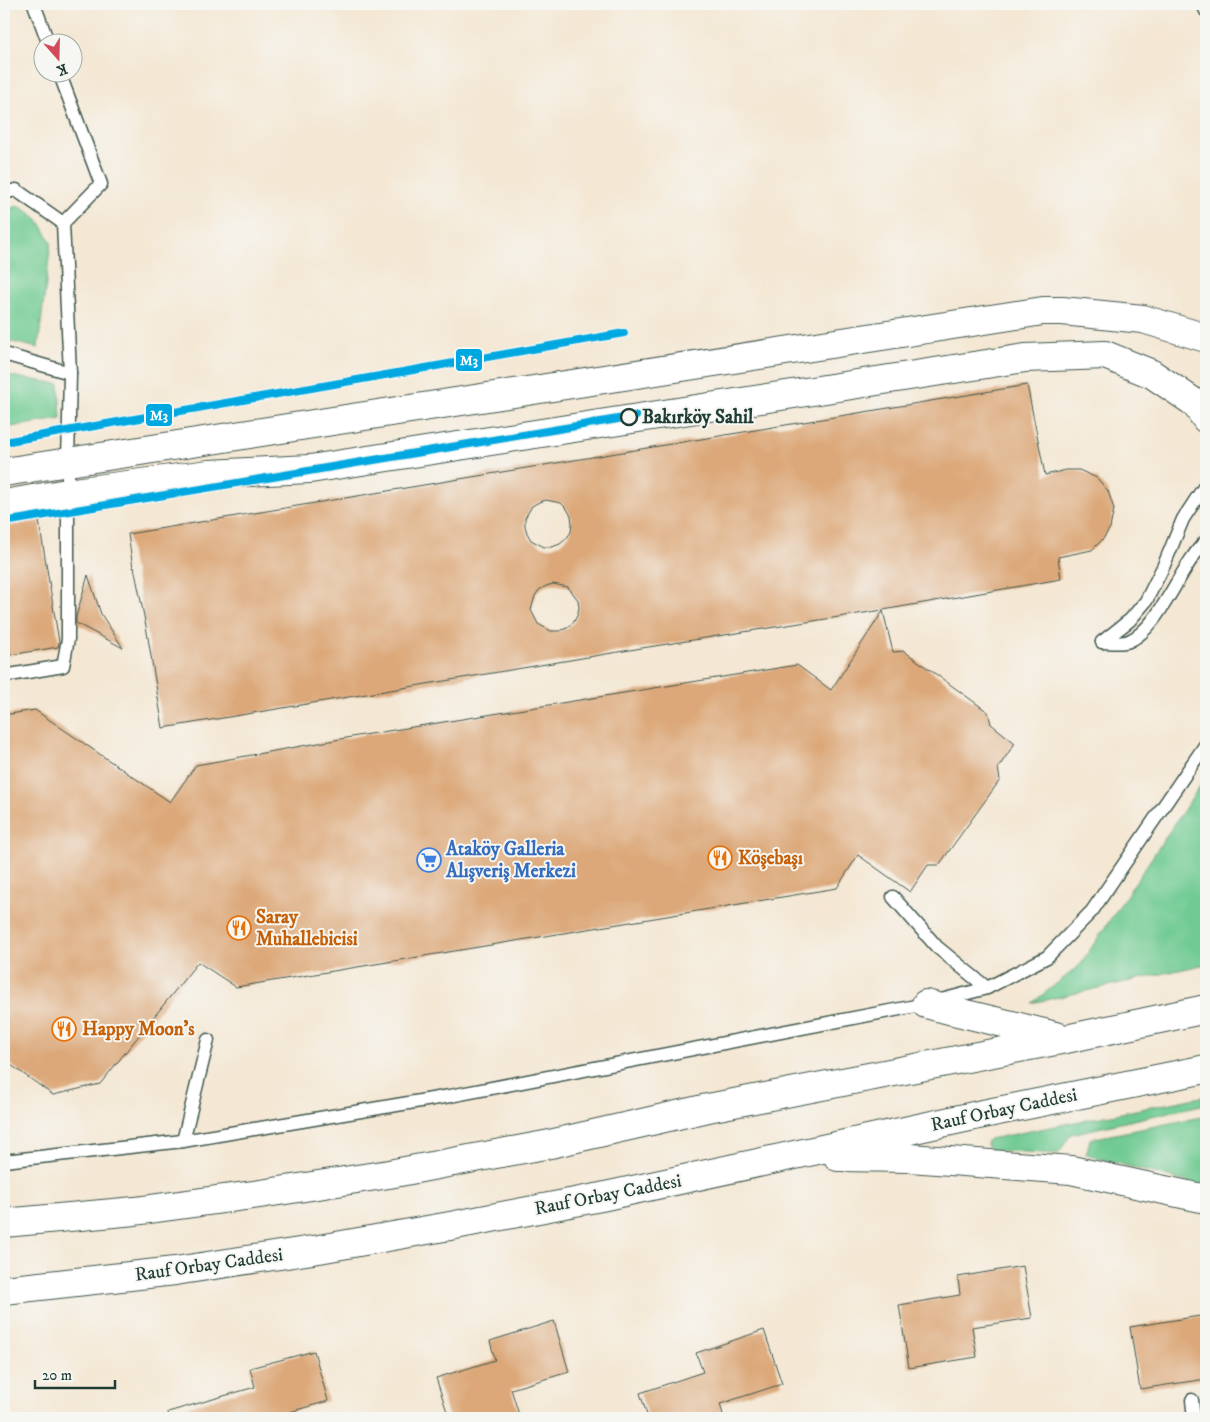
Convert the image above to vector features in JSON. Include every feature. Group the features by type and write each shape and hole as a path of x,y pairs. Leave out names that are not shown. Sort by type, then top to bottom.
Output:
{"main road":[{"path":"4,472 1043,311 1062,311 1143,319 1206,338"},
{"path":"4,504 68,493 209,474 310,469 1025,358 1105,356 1152,374 1195,403 1206,420"},
{"path":"926,1004 1066,1039"},
{"path":"4,1223 135,1211 389,1174 550,1144 708,1108 1066,1039 1206,1009"},
{"name":"Rauf Orbay Caddesi","path":"4,1290 36,1288 175,1271 319,1249 601,1198 983,1114 1206,1069"},
{"path":"792,1156 910,1158 1071,1170 1206,1199"}],"lane":[{"path":"34,4 44,32"},
{"path":"1204,4 1206,11"},
{"path":"4,676 62,666 68,639 70,373 63,224 101,184 64,82"},
{"path":"4,193 16,190 63,224"},
{"path":"4,354 70,373"},
{"path":"1206,484 1183,519 1164,565 1146,601 1130,620 1102,642 1127,642 1140,635 1157,614 1194,555 1206,542"},
{"path":"4,1161 183,1141 450,1096 926,1004 987,988 1047,957 1092,911 1206,744"},
{"path":"892,897 937,948 987,988"},
{"path":"183,1141 208,1040"},
{"path":"1192,1400 1194,1418"}],"green space":[{"path":"20,206 38,219 51,242 38,348 4,340 4,209"},
{"path":"4,375 59,384 61,419 4,428"},
{"path":"1206,777 1206,964 1032,1003 1079,966"},
{"path":"1206,1096 1206,1104 1071,1134 1058,1154 991,1150 987,1145 987,1141 990,1139"},
{"path":"1206,1116 1206,1187 1086,1155 1090,1139"}],"building":[{"path":"1027,385 1045,475 1066,470 1079,470 1097,478 1108,491 1114,509 1110,528 1103,539 1092,550 1058,557 1061,579 163,728 128,534","holes":["546,500 561,503 571,516 571,532 560,544 552,547 544,547 531,540 525,526 525,518 532,506","553,584 568,587 578,600 579,608 573,623 559,631 551,631 538,624 531,610 539,590"]},
{"path":"39,521 59,642 58,647 4,656 4,527"},
{"path":"88,575 101,614 123,648 76,623"},
{"name":"Ataköy Galleria Alışveriş Merkezi","path":"883,611 893,652 904,651 988,712 991,724 1015,743 998,768 1000,780 939,865 928,865 910,892 858,855 837,888 236,987 198,962 100,1084 53,1095 4,1060 4,715 35,710 170,802 196,765 363,735 797,665 831,690"},
{"path":"1023,1266 1032,1318 972,1327 977,1357 909,1368 899,1305 960,1295 958,1277"},
{"path":"1206,1315 1206,1349 1203,1349 1206,1379 1140,1389 1130,1327"},
{"path":"554,1321 569,1372 511,1389 520,1418 449,1418 436,1378 495,1360 490,1341"},
{"path":"764,1330 782,1384 720,1404 724,1418 648,1418 640,1393 703,1372 696,1353"},
{"path":"314,1351 328,1401 269,1418 169,1418 168,1412 255,1387 250,1368"}],"transit line":[{"name":"M3","path":"4,442 624,333"},
{"name":"M3","path":"4,522 636,416"}],"place":[{"name":"Bakırköy Sahil","path":"629,417"},
{"name":"Köşebaşı","path":"720,858"},
{"name":"Ataköy Galleria Alışveriş Merkezi","path":"429,860"},
{"name":"Saray Muhallebicisi","path":"239,928"},
{"name":"Happy Moon's","path":"64,1029"}]}
